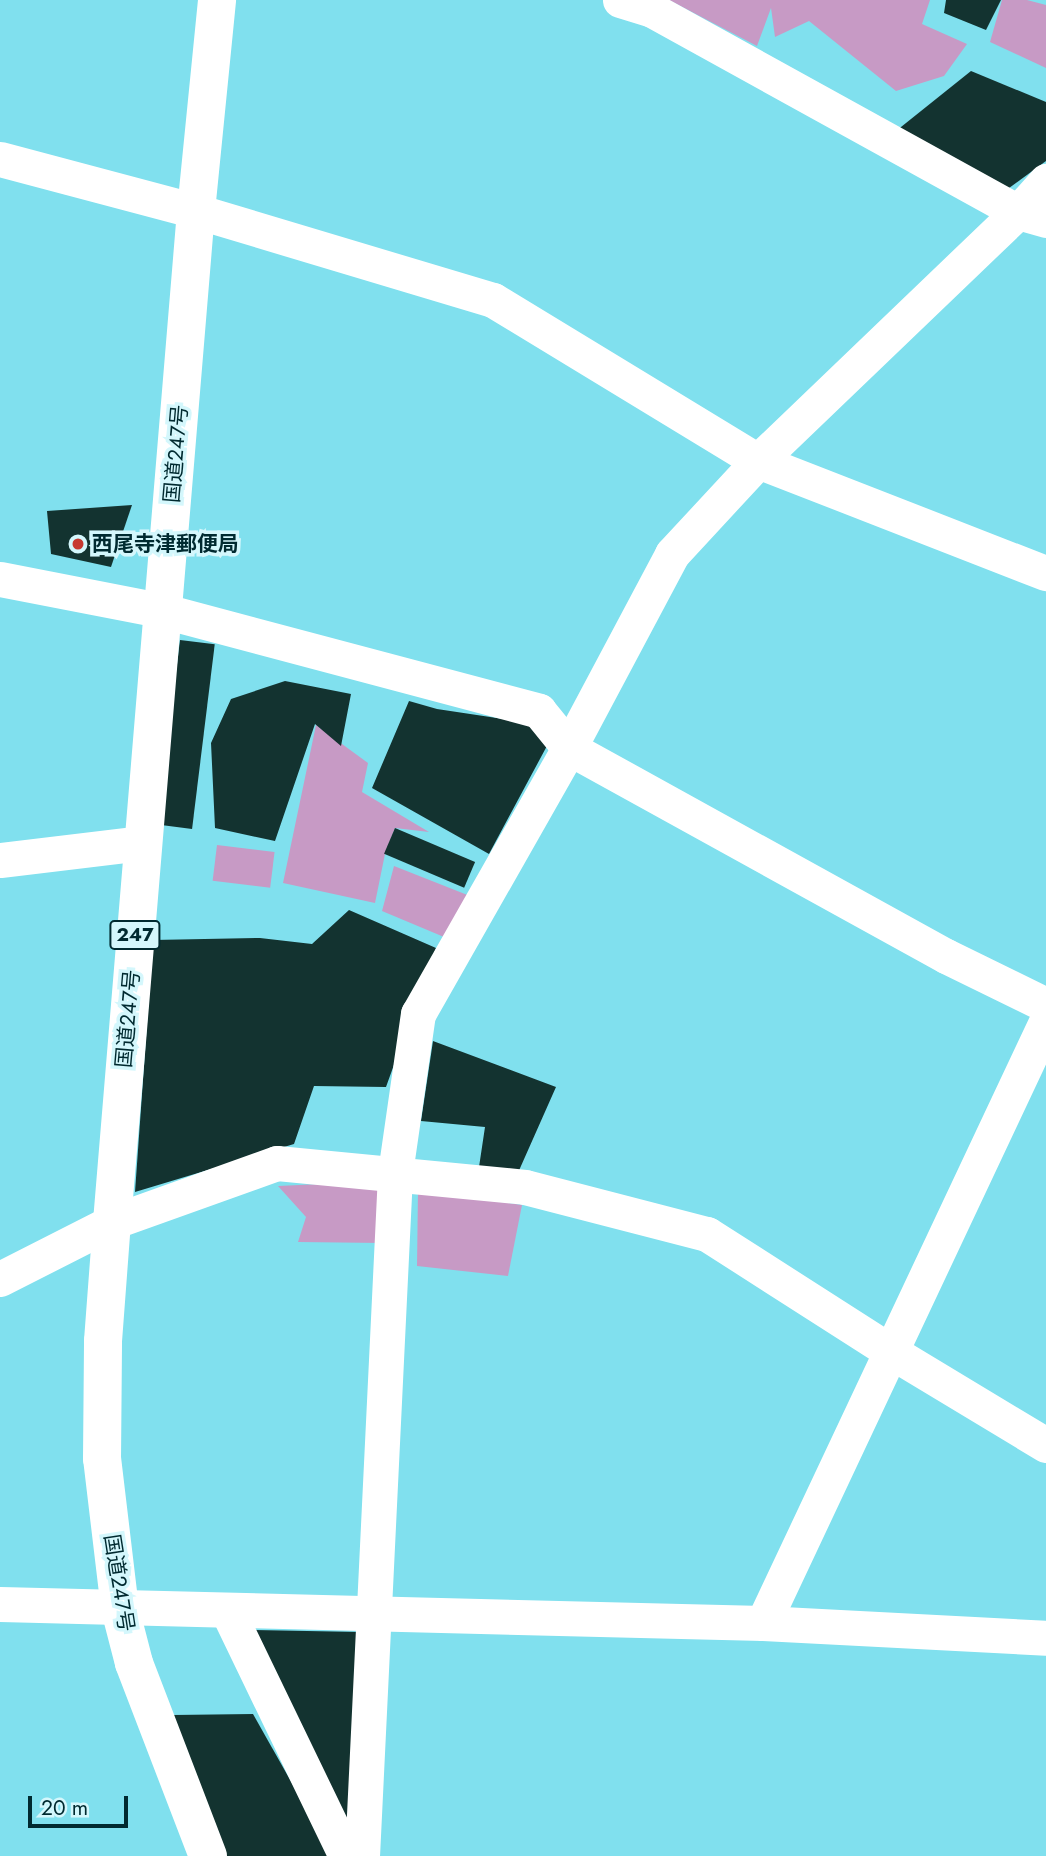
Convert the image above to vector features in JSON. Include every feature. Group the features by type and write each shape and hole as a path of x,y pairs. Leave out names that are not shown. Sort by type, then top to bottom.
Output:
{"highway":[{"name":"国道247号","path":"208,1856 134,1663 120,1609 102,1459 103,1341 112,1222 196,211 217,0"}],"street":[{"path":"627,1 652,10 1032,216"},
{"path":"0,159 196,211 493,300 758,461 1046,572"},
{"path":"362,1856 395,1173 418,1014 569,748 673,554 758,461 1032,216 1046,181"},
{"path":"0,579 164,611 539,711 569,748 946,956 1046,1005"},
{"path":"0,860 143,843"},
{"path":"763,1623 1046,1022"},
{"path":"0,1279 112,1222 278,1163 525,1187 706,1234 890,1351 1046,1445"},
{"path":"0,1604 763,1623 1046,1638"},
{"path":"227,1610 346,1856"}],"shaded area":[{"path":"669,0 930,0 922,24 967,44 944,76 896,91 809,21 775,37 771,8 757,46"},
{"path":"1002,0 1027,0 1046,5 1046,68 990,42"},
{"path":"316,725 368,763 362,792 429,832 395,828 385,854 375,903 283,883"},
{"path":"217,845 275,852 270,888 213,881"},
{"path":"394,866 470,896 444,937 382,911"},
{"path":"385,1181 382,1243 298,1242 306,1217 278,1186"},
{"path":"418,1190 522,1205 508,1276 417,1266"}],"building":[{"path":"946,0 1001,0 986,30 944,13"},
{"path":"971,71 1046,102 1046,161 994,199 886,139"},
{"path":"132,505 111,567 51,554 47,511"},
{"path":"180,640 215,644 192,829 157,825"},
{"path":"285,681 351,694 341,746 315,724 275,841 215,828 211,743 231,699"},
{"path":"409,701 437,709 530,723 548,744 489,854 372,788"},
{"path":"395,828 475,862 464,888 384,854"},
{"path":"349,910 436,948 386,1087 314,1086 294,1144 135,1192 153,940 260,938 312,944"},
{"path":"433,1041 556,1087 517,1175 479,1167 485,1127 421,1121"},
{"path":"251,1630 360,1632 347,1830"},
{"path":"253,1714 333,1856 220,1856 173,1715"}],"place":[{"name":"西尾寺津郵便局","path":"78,544"}]}
